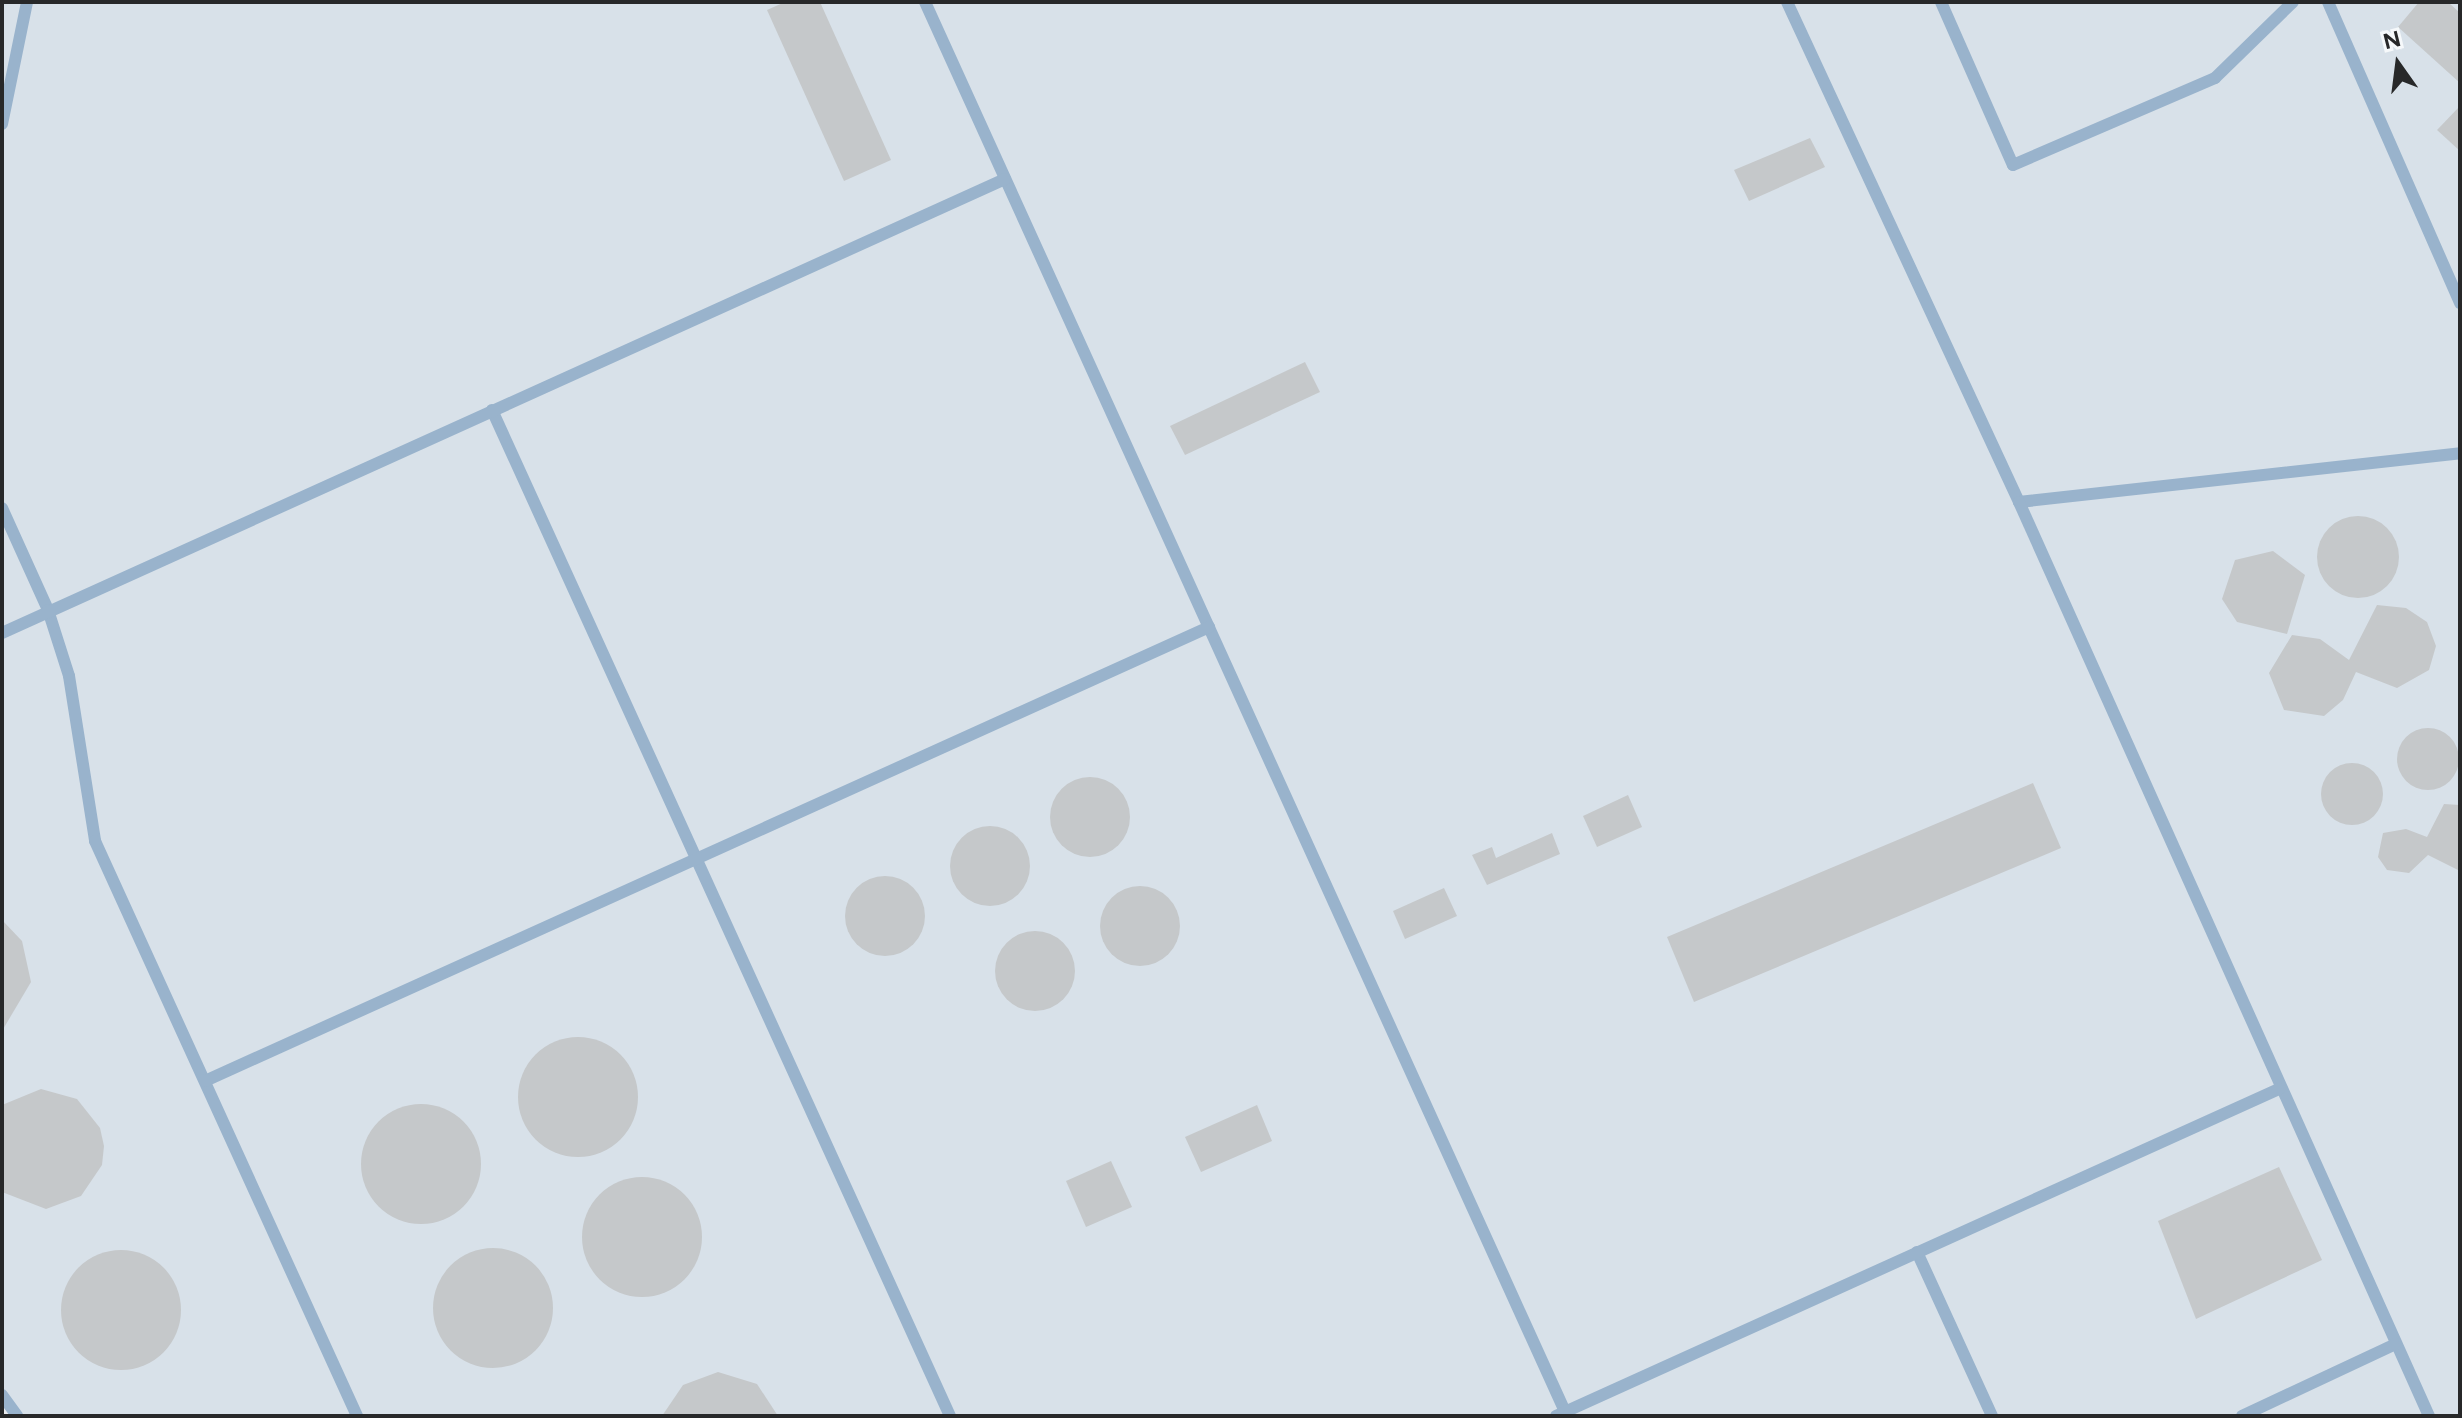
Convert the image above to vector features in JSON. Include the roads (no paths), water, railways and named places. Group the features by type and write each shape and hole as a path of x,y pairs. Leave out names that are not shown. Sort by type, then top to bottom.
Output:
{"lane":[{"path":"2,124 27,2"},
{"path":"925,2 1562,1415 2279,1089"},
{"path":"1787,2 2019,502 2279,1089 2429,1416"},
{"path":"1941,2 2013,165 2215,78 2293,2"},
{"path":"2328,2 2460,303"},
{"path":"2,633 1005,179"},
{"path":"492,410 701,857 950,1416"},
{"path":"2019,502 2460,453"},
{"path":"2,508 48,610 80,729 95,841 357,1416"},
{"path":"205,1081 1209,627"},
{"path":"1917,1252 1992,1416"},
{"path":"2242,1416 2396,1344"},
{"path":"2,1395 17,1416"}]}
